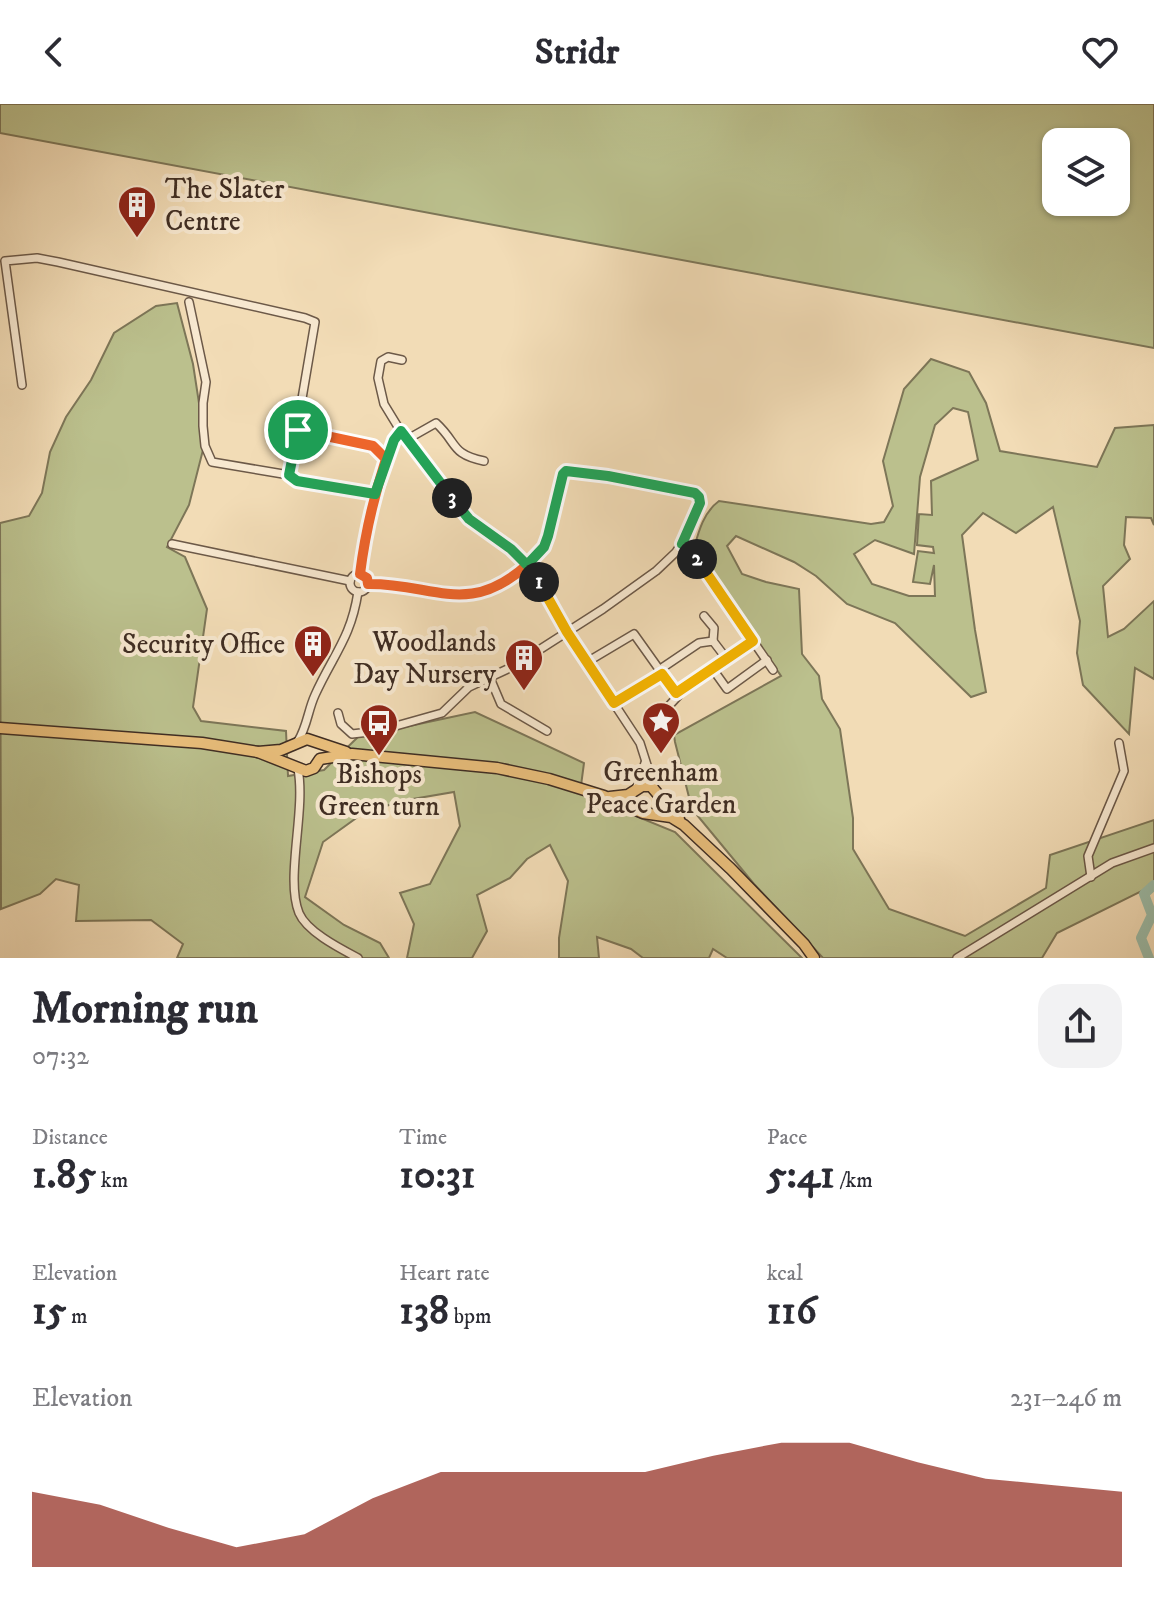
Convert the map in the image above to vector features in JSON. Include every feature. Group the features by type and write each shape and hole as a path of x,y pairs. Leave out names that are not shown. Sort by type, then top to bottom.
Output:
{"highway":[{"path":"0,728 202,743 258,752 300,768 339,754 497,768 549,779 645,812 671,817 684,825"},
{"path":"314,742 320,759"},
{"path":"258,752 314,742 352,754"},
{"path":"295,744 290,757 300,768"},
{"path":"604,796 623,797 642,786 656,790 684,825 733,871 814,958"},
{"path":"645,812 660,801 656,790"},
{"path":"634,791 633,805 645,812"}],"street":[{"path":"22,385 5,261 37,258 305,318 315,322 289,475"},
{"path":"189,302 206,382 202,410 212,462 375,494"},
{"path":"402,360 388,357 378,367 384,404 406,440 469,519 511,549 527,565 640,743 649,777 656,790"},
{"path":"406,440 436,423 457,451 484,461"},
{"path":"298,430 373,446 386,459"},
{"path":"360,574 375,494 386,459 401,431"},
{"path":"338,713 341,724 352,734 378,731 442,713 469,687 532,655 634,588 668,560 682,544 700,503 699,497 695,493 571,470 563,474 544,547 527,565 495,587 460,595 368,584"},
{"path":"172,544 350,581"},
{"path":"682,544 689,548 773,670"},
{"path":"355,574 367,578 366,589 358,592 351,587 350,581 355,574"},
{"path":"295,744 316,693 344,642 358,592"},
{"path":"704,616 714,628 713,641 726,658"},
{"path":"587,662 634,634 678,696 666,709 647,718"},
{"path":"614,703 699,643 713,641"},
{"path":"676,693 753,641"},
{"path":"712,668 727,689 767,660"},
{"path":"490,678 501,704 547,731"},
{"path":"307,720 314,742"},
{"path":"1091,877 1088,856 1124,771 1119,743"},
{"path":"634,791 646,761"},
{"path":"300,768 302,787 295,885 299,914 330,943 358,958"},
{"path":"957,958 1112,863 1154,848"}],"green space":[{"path":"0,104 1154,104 1154,348 0,133"},
{"path":"177,303 193,364 205,442 189,505 167,547 185,557 207,609 193,707 201,721 286,731 288,776 324,770 358,737 475,712 584,763 580,793 675,832 802,958 727,958 713,949 709,958 643,958 631,949 597,937 599,958 559,958 568,881 550,845 527,859 510,878 477,895 487,931 472,958 407,958 414,924 400,893 430,884 460,826 454,792 401,801 362,814 323,842 305,897 344,925 380,943 389,958 177,958 183,944 151,920 76,921 79,885 56,879 40,894 1,909 0,523 29,516 42,493 50,452 66,417 91,380 114,333 156,306"},
{"path":"931,359 969,372 986,403 1000,451 1097,467 1115,428 1154,425 1154,525 1151,518 1126,517 1124,545 1130,559 1103,586 1108,637 1124,629 1154,601 1154,679 1135,668 1129,734 1083,685 1077,653 1080,621 1053,507 1016,533 983,513 962,535 986,692 971,697 895,623 847,604 816,576 794,562 736,536 727,546 742,574 799,589 802,654 819,676 822,699 840,729 853,818 853,849 889,909 965,936 1046,888 1050,855 1154,820 1154,885 1057,933 1042,958 823,958 754,884 692,809 675,742 674,735 781,676 694,548 706,516 719,501 871,524 884,522 893,506 883,461 904,389","holes":["953,408 968,412 978,460 931,481 932,515 919,514 917,545 933,547 934,553 918,551 913,582 930,584 934,565 935,596 909,596 872,584 854,554 875,540 914,554 920,477 935,425"]}],"waterway":[{"path":"1149,958 1141,938 1152,915 1144,894 1154,885"}],"place":[{"name":"The Slater Centre","path":"137,239"},
{"name":"Security Office","path":"313,678"},
{"name":"Woodlands Day Nursery","path":"524,692"},
{"name":"Greenham Peace Garden","path":"661,755"},
{"name":"Bishops Green turn","path":"379,757"}],"route":[{"path":"298,430 289,475 297,481 375,494 386,459 401,431 469,519 511,549 527,565 544,547 566,471 695,493 700,503 682,544 689,548 753,641 676,693 662,674 614,703 527,565 495,587 460,595 368,584 367,578 360,574 362,558 375,494 386,459 373,446 298,430"}]}
